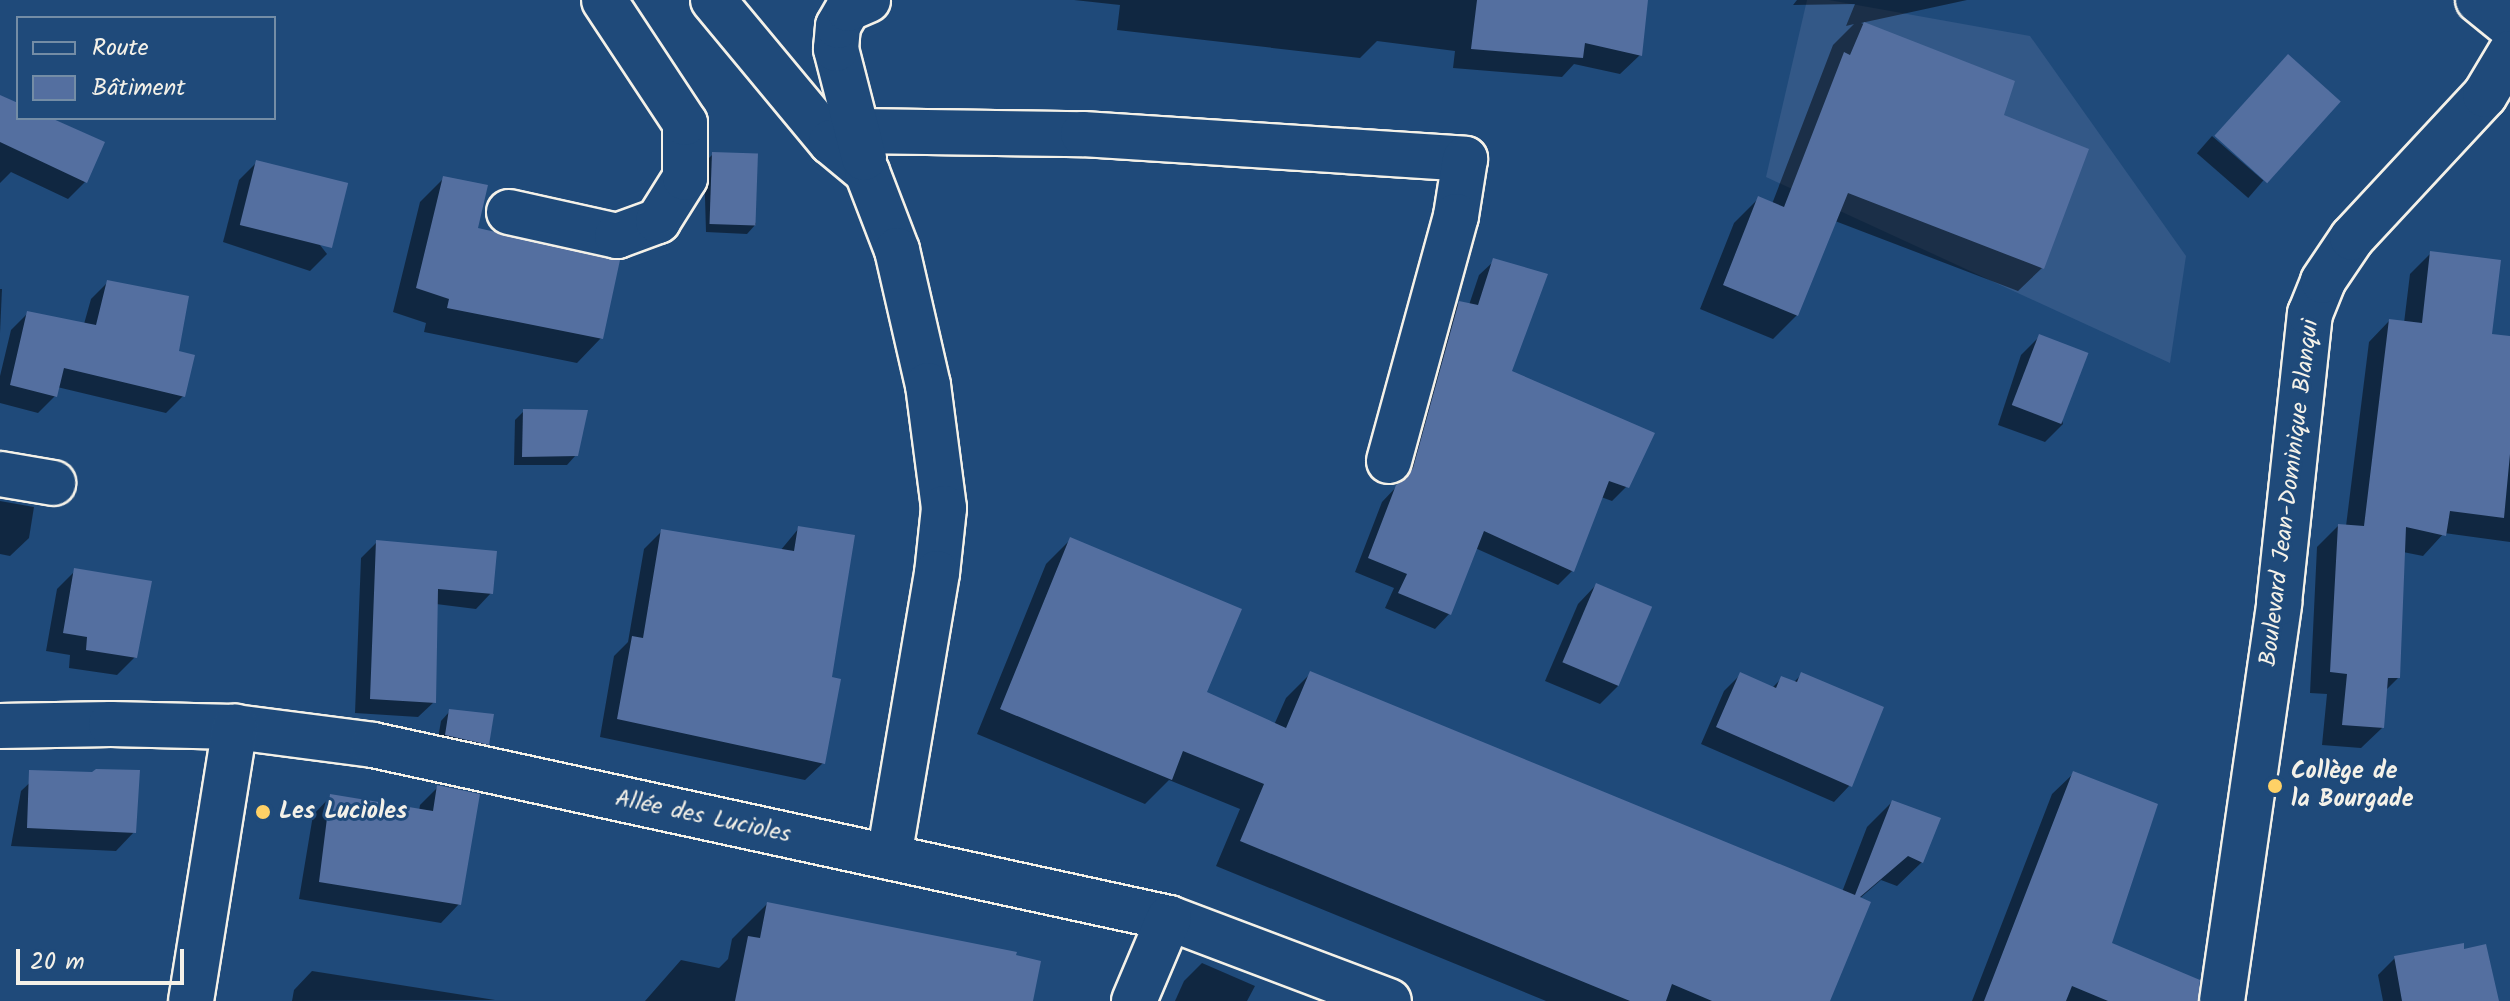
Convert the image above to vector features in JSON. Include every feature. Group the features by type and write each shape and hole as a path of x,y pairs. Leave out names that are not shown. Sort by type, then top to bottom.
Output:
{"street":[{"path":"509,212 617,236 658,221 685,178 685,123 604,0"},
{"path":"713,0 831,142 862,152 1083,134 1465,159 1456,216 1389,461"},
{"path":"868,0 848,9 838,26 836,49 862,152 897,250 928,385 944,508 937,573 889,857"},
{"path":"2478,0 2510,26"},
{"name":"Boulevard Jean-Dominique Blanqui","path":"2222,1001 2279,603 2310,314 2323,281 2352,238 2497,101 2510,53"},
{"path":"0,474 53,483"},
{"name":"Allée des Lucioles","path":"0,726 111,724 235,727 373,745 1169,918 1389,1001"},
{"path":"191,1001 235,727"},
{"path":"1134,1001 1169,918"}],"shaded area":[{"path":"1807,0 1829,0 2030,36 2186,256 2170,363 1766,177"}],"building":[{"path":"1477,0 1648,0 1642,56 1585,43 1583,58 1471,49"},
{"path":"1864,22 2015,81 2004,115 2089,149 2044,269 1848,193 1798,316 1723,285 1758,196 1784,207 1844,52 1850,55"},
{"path":"2288,54 2341,102 2267,183 2214,136"},
{"path":"0,95 16,102 16,120 56,120 105,142 87,183 0,142"},
{"path":"712,152 758,154 755,226 709,224"},
{"path":"256,160 348,183 332,248 240,225"},
{"path":"443,176 488,185 478,228 620,260 603,339 447,308 449,299 416,288"},
{"path":"2430,251 2501,260 2492,334 2510,336 2510,454 2504,518 2450,511 2446,536 2406,527 2400,678 2388,678 2384,728 2342,725 2347,674 2330,672 2338,524 2364,526 2389,319 2422,323"},
{"path":"1493,258 1548,274 1512,371 1655,433 1629,488 1609,481 1574,572 1484,531 1451,615 1398,593 1407,574 1368,558 1396,485 1406,479 1413,468 1459,301 1478,305"},
{"path":"107,280 189,296 179,351 195,355 185,397 64,368 57,397 10,385 27,311 96,325"},
{"path":"2039,334 2088,353 2061,424 2012,405"},
{"path":"523,409 588,410 578,456 522,457"},
{"path":"798,526 855,535 832,677 841,679 825,764 617,719 632,636 643,638 661,529 794,551"},
{"path":"1070,537 1242,609 1207,692 1286,728 1310,671 1855,895 1892,800 1941,818 1923,863 1908,856 1860,897 1871,902 1830,1001 1712,1001 1672,984 1666,1001 1630,1001 1240,841 1264,784 1183,751 1172,780 1000,709"},
{"path":"376,540 497,551 493,594 438,589 436,703 370,699"},
{"path":"74,568 152,581 137,658 86,650 87,637 63,633"},
{"path":"1596,583 1652,607 1619,686 1562,662"},
{"path":"1740,672 1776,688 1781,676 1797,682 1801,672 1884,707 1852,787 1716,727"},
{"path":"449,709 494,714 489,745 445,735"},
{"path":"96,769 140,770 136,833 27,828 29,770 92,772"},
{"path":"2073,771 2158,804 2112,943 2200,980 2198,1001 2108,1001 2072,986 2066,1001 1984,1001"},
{"path":"437,785 480,794 461,905 319,882 330,794 433,811"},
{"path":"767,902 1017,952 1016,955 1041,961 1033,1001 735,1001 748,936 760,938"},
{"path":"2464,943 2464,949 2486,944 2499,1001 2402,1001 2394,956"}],"place":[{"name":"Collège de la Bourgade","path":"2275,786"},
{"name":"Les Lucioles","path":"263,812"}]}
